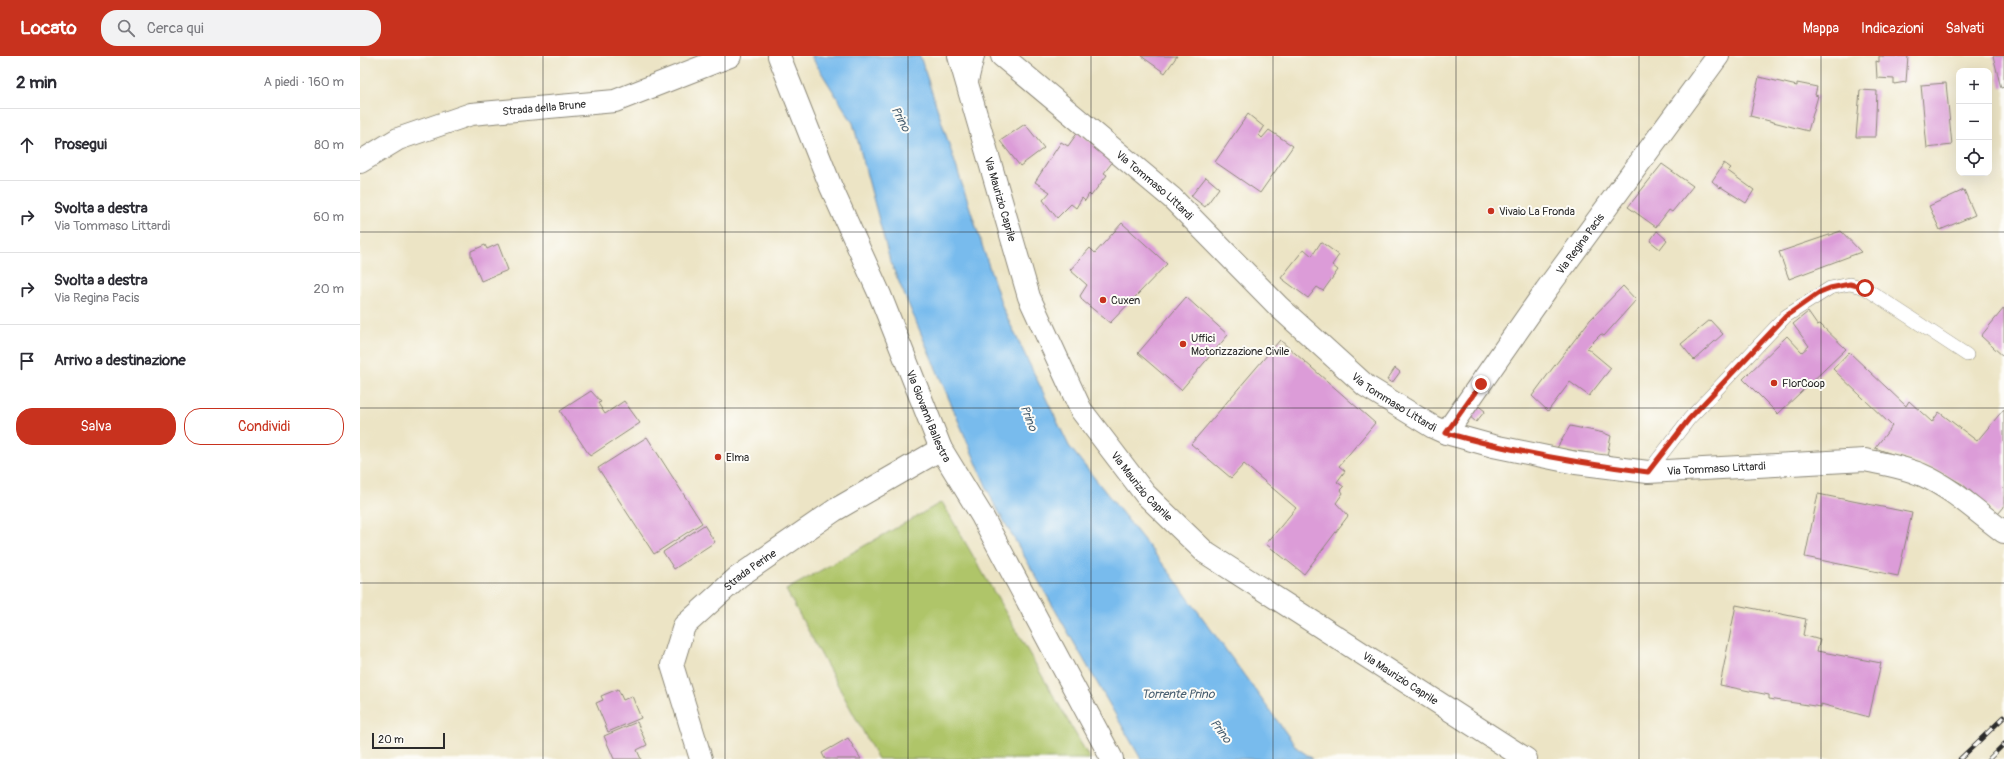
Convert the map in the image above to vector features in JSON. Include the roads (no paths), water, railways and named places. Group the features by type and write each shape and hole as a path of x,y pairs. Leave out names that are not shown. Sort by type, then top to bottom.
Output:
{"street":[{"name":"Strada della Brune","path":"360,162 398,139 471,114 615,101 730,56"},
{"name":"Via Giovanni Ballestra","path":"779,56 831,187 880,295 941,449 986,523 1112,759"},
{"name":"Via Maurizio Caprile","path":"959,56 1029,297 1081,410 1145,494 1206,553 1526,759"},
{"path":"967,81 973,56"},
{"name":"Via Tommaso Littardi","path":"1002,56 1105,140 1172,198 1279,307 1366,386 1432,427 1446,433 1493,446 1576,463 1648,472 1865,460 1922,475 1952,493 2004,532"},
{"name":"Via Regina Pacis","path":"1446,433 1546,290 1718,56"},
{"name":"Strada Perine","path":"701,759 672,665 684,626 738,577 828,515 941,449"}],"lane":[{"path":"1648,472 1689,419 1786,316 1820,292 1830,288 1850,284 1865,288 1967,355"}],"water":[{"name":"Torrente Prino","path":"811,56 920,56 1003,309 1069,446 1170,573 1297,748 1313,759 1141,759 993,502 890,261 853,123"}],"railway":[{"path":"1960,759 2004,717"},
{"path":"1989,759 2004,744"}],"place":[{"name":"Vivaio La Fronda","path":"1491,211"},
{"name":"Cuxen","path":"1103,300"},
{"name":"Uffici Motorizzazione Civile","path":"1183,344"},
{"name":"FlorCoop","path":"1774,383"},
{"name":"Elma","path":"718,457"}],"water label":[{"name":"Prino","path":"901,119"},
{"name":"Prino","path":"1029,418"},
{"name":"Prino","path":"1221,731"}]}
